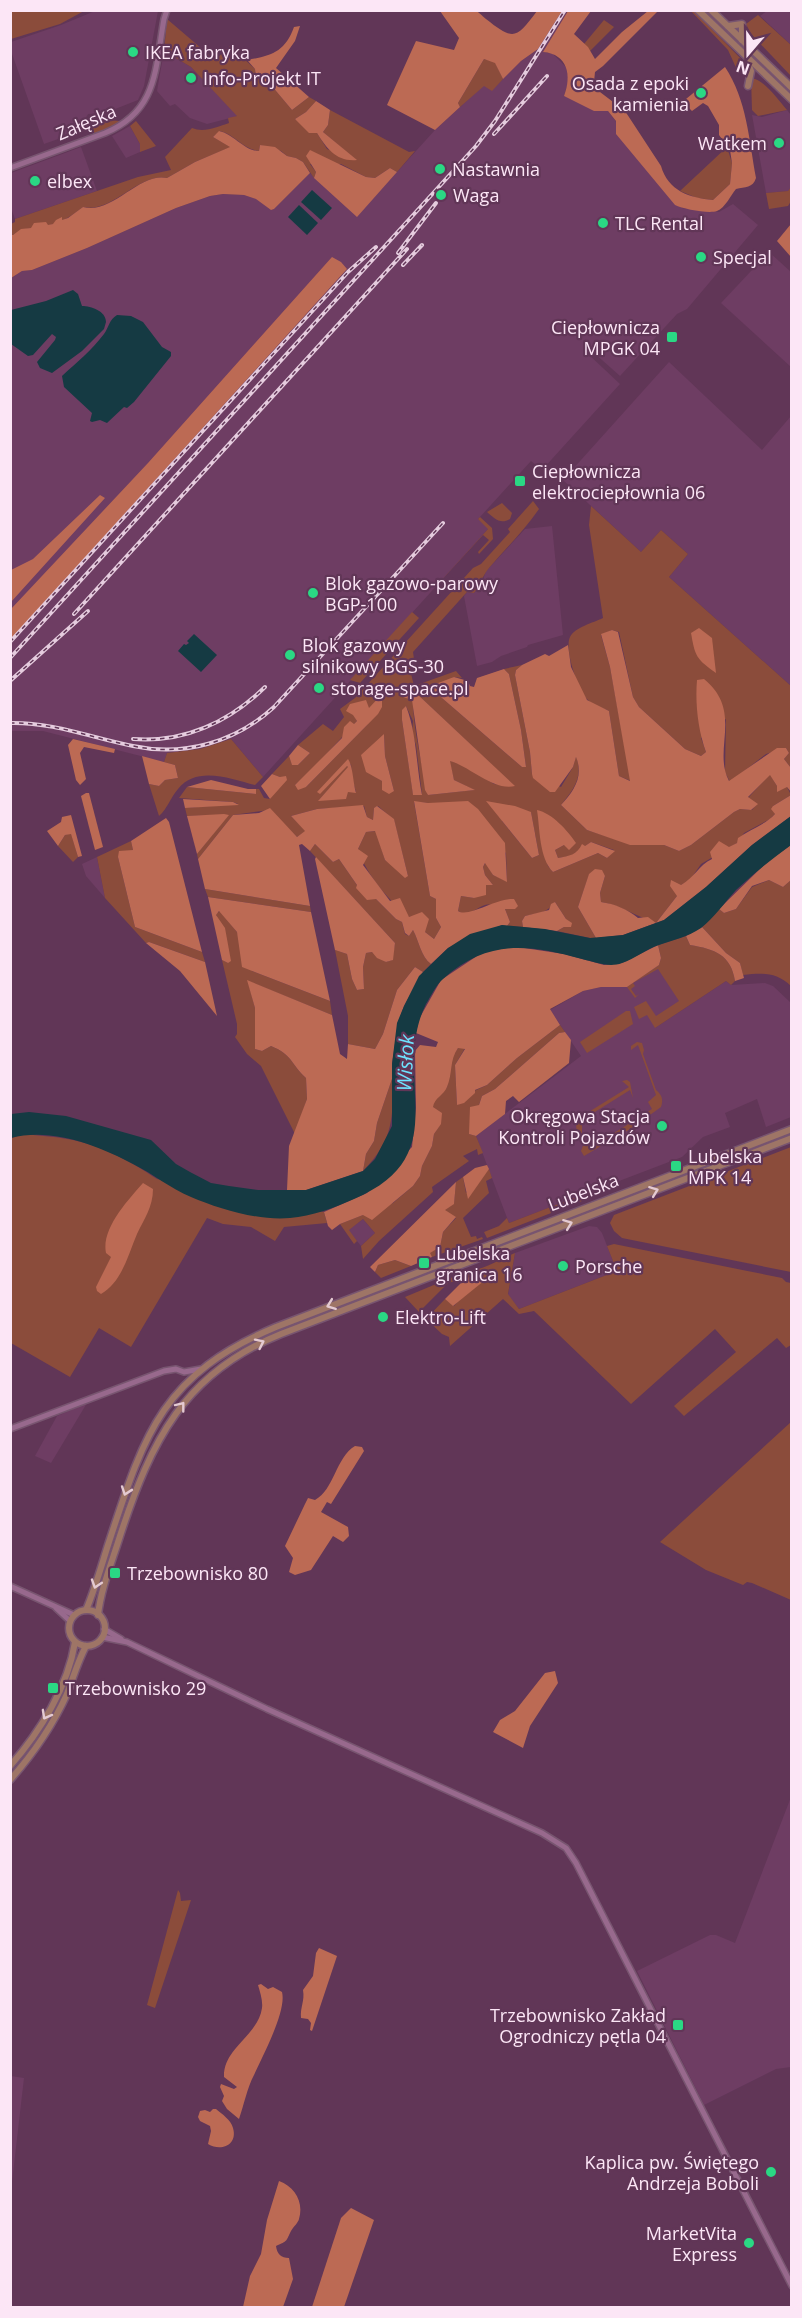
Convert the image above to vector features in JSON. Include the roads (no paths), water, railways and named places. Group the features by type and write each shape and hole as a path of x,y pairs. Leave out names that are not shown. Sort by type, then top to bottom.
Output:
{"main road":[{"path":"698,10 792,100"},
{"path":"711,10 792,88"},
{"path":"728,26 742,24 742,40"},
{"path":"742,52 750,68 748,86"},
{"name":"Lubelska","path":"86,1610 126,1490 147,1436 163,1410 186,1384 201,1369 223,1353 252,1337 386,1284 792,1129"},
{"name":"Lubelska","path":"98,1615 102,1594 131,1503 158,1442 177,1411 194,1390 212,1373 235,1357 275,1336 792,1138"},
{"path":"147,1436 152,1445 158,1442"},
{"path":"86,1610 98,1615 104,1629 102,1637 96,1644 86,1646 75,1642 69,1632 72,1618 86,1610"},
{"path":"10,1766 31,1741 47,1714 62,1684 75,1642"},
{"path":"10,1780 28,1759 49,1727 66,1696 86,1646"}],"street":[{"name":"Załęska","path":"10,168 105,134 134,116 143,105 151,87 167,10"},
{"path":"10,1429 164,1371 174,1369 184,1372 201,1369"},
{"path":"184,1372 186,1384"},
{"path":"10,1586 55,1607 72,1618"},
{"path":"104,1629 122,1640 375,1759 542,1833 566,1848 576,1863 792,2286"},
{"path":"102,1637 122,1640"}],"water":[{"path":"312,190 332,208 321,220 301,202"},
{"path":"299,205 318,223 307,235 288,217"},
{"path":"73,290 78,294 82,306 101,312 106,322 104,329 82,351 52,373 40,368 37,362 56,337 52,334 33,355 28,356 11,344 11,310 46,301"},
{"path":"117,315 131,316 143,322 162,347 171,352 171,356 127,408 124,407 107,423 100,420 92,422 90,421 92,413 64,387 62,376 104,334 112,319"},
{"path":"194,634 217,655 201,672 178,651 184,644 189,643 187,641"},
{"name":"Wisłok","path":"791,816 791,845 736,890 710,920 691,934 612,965 526,948 492,951 460,966 443,979 426,1004 417,1032 414,1060 416,1113 413,1137 404,1160 386,1181 354,1199 323,1211 298,1217 252,1216 226,1210 191,1197 105,1150 58,1136 26,1135 11,1138 11,1114 29,1112 66,1116 151,1140 176,1164 211,1183 258,1190 306,1190 363,1171 375,1159 392,1126 392,1064 397,1023 419,976 448,948 470,934 502,925 545,929 590,938 623,935 664,920 706,887 752,845"}],"railway":[{"path":"10,658 476,146 495,121 565,10"},
{"path":"494,134 547,76"},
{"path":"398,253 436,203"},
{"path":"403,265 422,245"},
{"path":"10,642 348,272 376,247"},
{"path":"74,614 407,249"},
{"path":"10,723 42,725 152,749 190,748 226,738 259,719 274,707 443,523"},
{"path":"10,681 88,611"},
{"path":"133,739 170,737 205,728 236,710 265,687"}],"place":[{"name":"IKEA fabryka","path":"133,52"},
{"name":"Info-Projekt IT","path":"191,78"},
{"name":"Osada z epoki kamienia","path":"701,93"},
{"name":"Watkem","path":"779,143"},
{"name":"Nastawnia","path":"440,169"},
{"name":"elbex","path":"35,181"},
{"name":"Waga","path":"441,195"},
{"name":"TLC Rental","path":"603,223"},
{"name":"Specjal","path":"701,257"},
{"name":"Ciepłownicza MPGK 04","path":"672,337"},
{"name":"Ciepłownicza elektrociepłownia 06","path":"520,481"},
{"name":"Blok gazowo-parowy BGP-100","path":"313,593"},
{"name":"Blok gazowy silnikowy BGS-30","path":"290,655"},
{"name":"storage-space.pl","path":"319,688"},
{"name":"Okręgowa Stacja Kontroli Pojazdów","path":"662,1126"},
{"name":"Lubelska MPK 14","path":"676,1166"},
{"name":"Lubelska granica 16","path":"424,1263"},
{"name":"Porsche","path":"563,1266"},
{"name":"Elektro-Lift","path":"383,1317"},
{"name":"Trzebownisko 80","path":"115,1573"},
{"name":"Trzebownisko 29","path":"53,1688"},
{"name":"Trzebownisko Zakład Ogrodniczy pętla 04","path":"678,2025"},
{"name":"Kaplica pw. Świętego Andrzeja Boboli","path":"771,2172"},
{"name":"MarketVita Express","path":"749,2243"}]}
